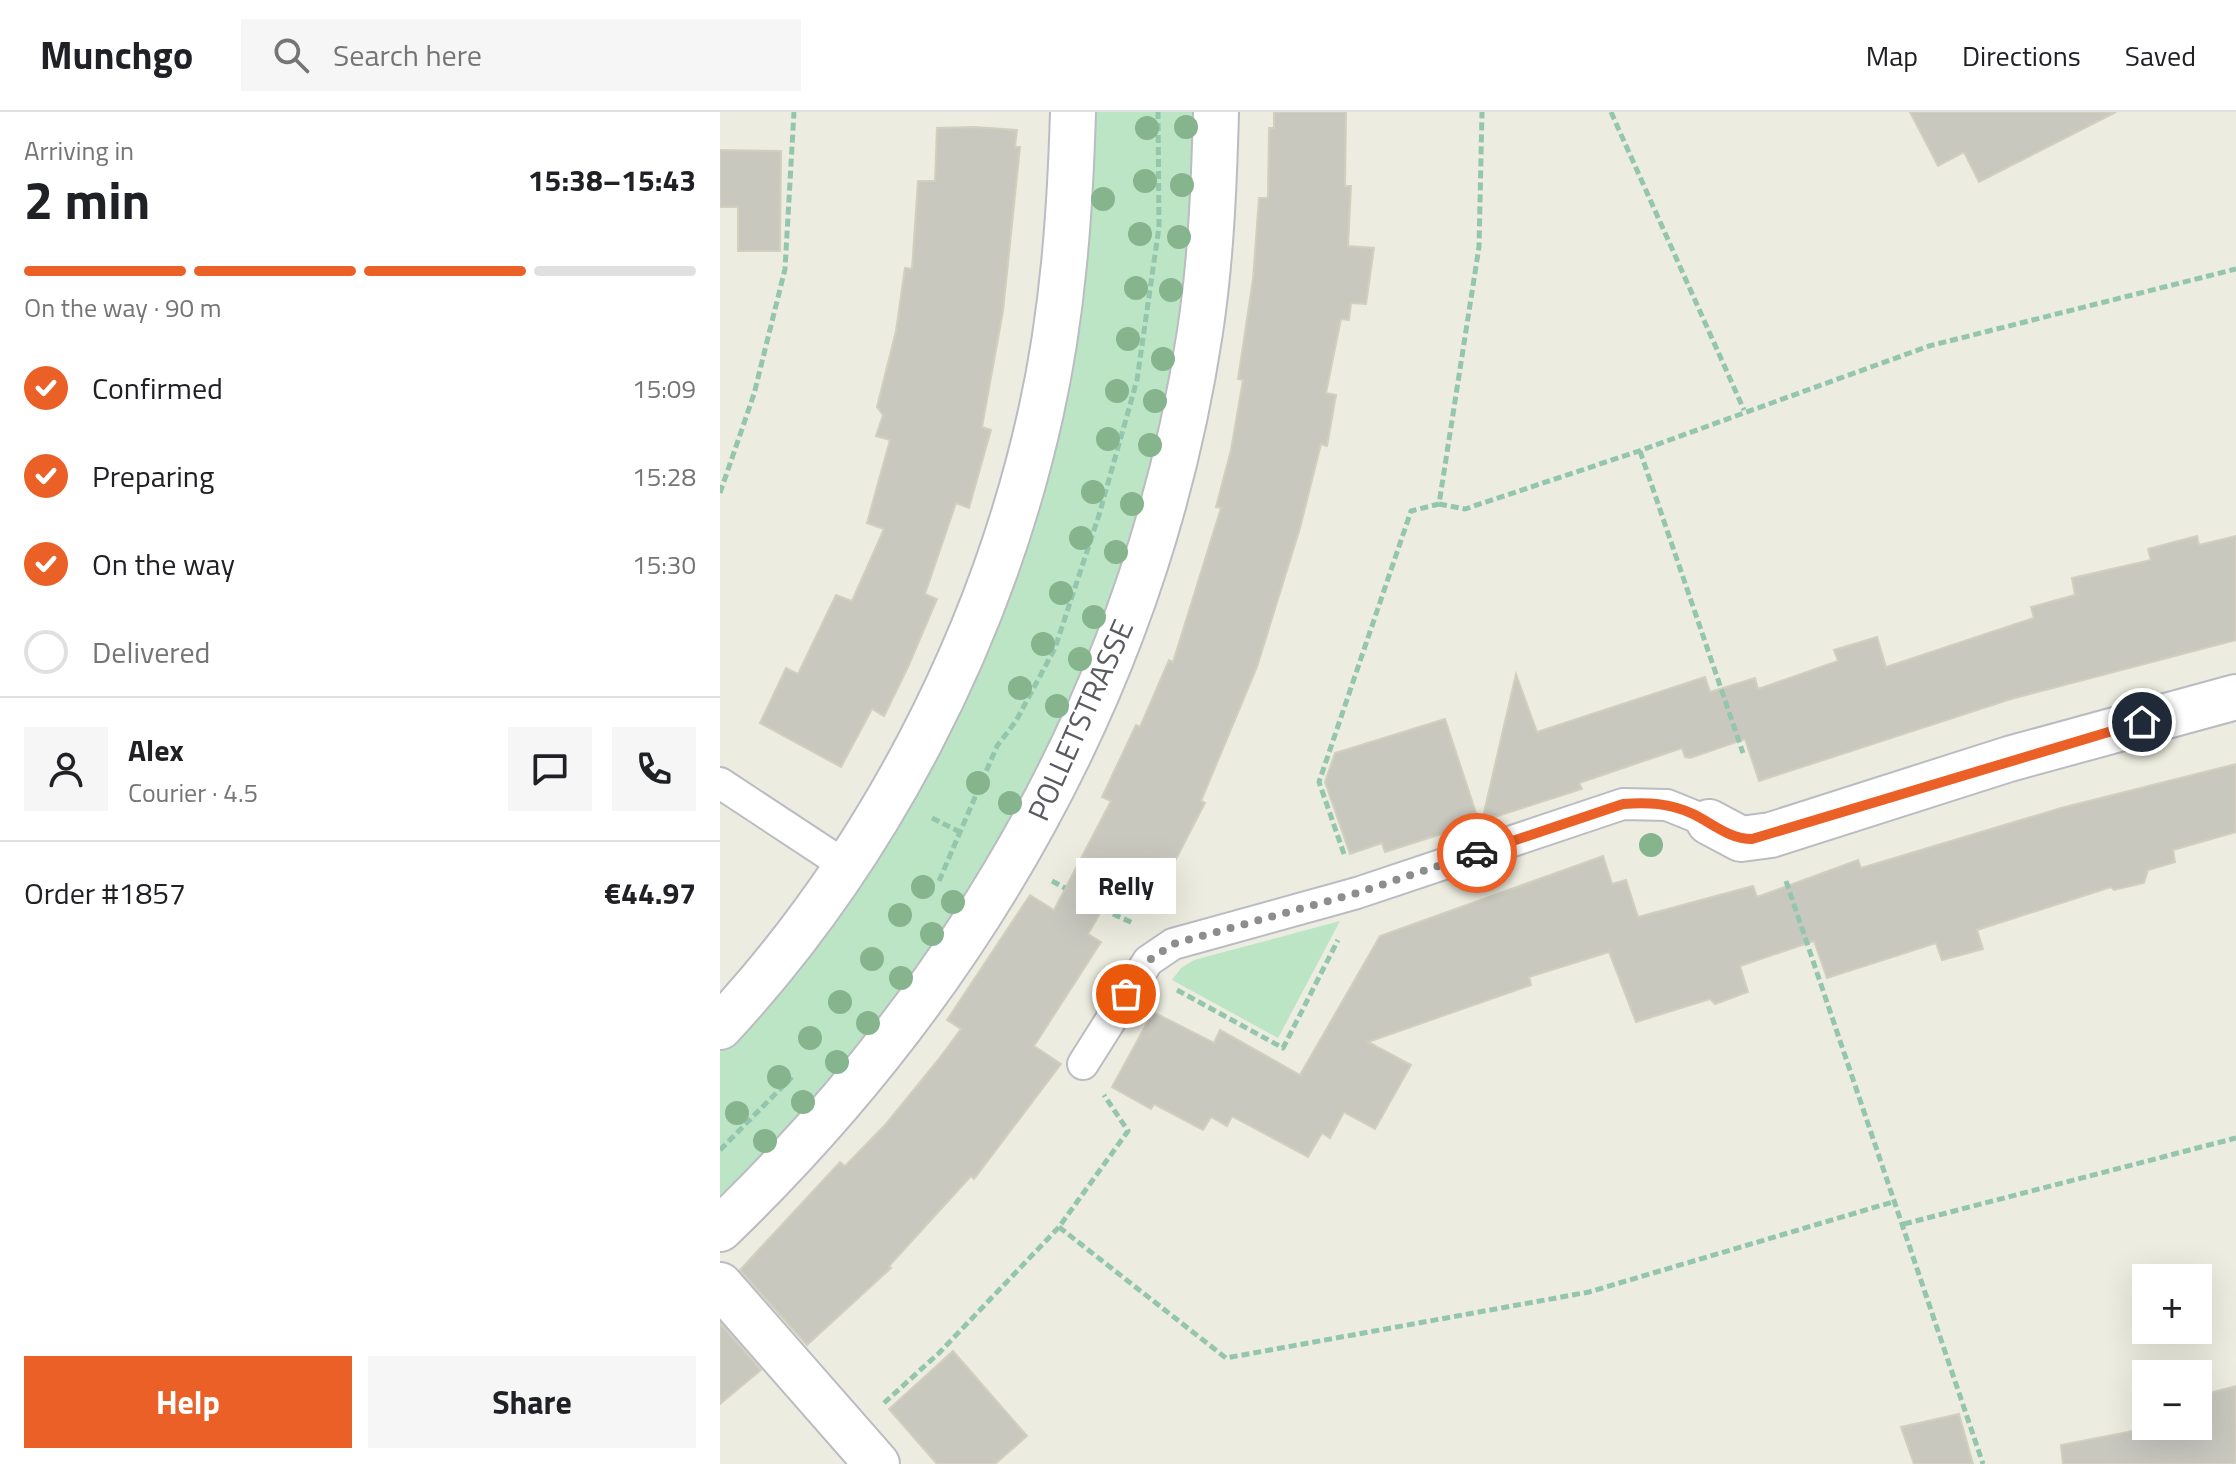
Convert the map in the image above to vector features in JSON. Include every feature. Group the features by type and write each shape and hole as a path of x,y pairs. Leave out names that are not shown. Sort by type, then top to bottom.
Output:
{"street":[{"path":"720,1027 795,938 890,797 940,701 981,604 1026,470 1042,411 1058,319 1070,217 1073,112"},
{"name":"POLLETSTRASSE","path":"720,1229 831,1114 938,980 1047,800 1103,679 1154,544 1190,387 1208,271 1216,112"},
{"path":"1709,822 1741,839 1771,835 2009,759 2236,697"},
{"path":"720,1285 877,1464"}],"lane":[{"path":"720,783 846,866"},
{"path":"1083,1064 1141,971 1155,955 1173,944 1360,892 1623,804 1667,805 1709,822"}],"path":[{"path":"720,493 754,394 785,269 794,112"},
{"path":"1439,504 1479,247 1482,112"},
{"path":"1611,112 1744,411"},
{"path":"1141,971 1283,1048 1360,892 1319,782 1411,511 1439,504 1465,509 1639,451 1929,346 2236,269"},
{"path":"1639,451 1743,753"},
{"path":"1782,868 1983,1464"},
{"path":"872,1414 939,1353 1059,1227 1128,1131 1083,1064"},
{"path":"1904,1224 2236,1138"},
{"path":"1059,1227 1226,1358 1589,1292 1896,1201"}],"green space":[{"path":"1090,112 1200,112 1194,244 1154,478 1120,589 1026,807 885,1025 720,1204 720,1052 761,1006 970,679"},
{"path":"1340,921 1278,1038 1172,980 1181,968 1194,960"}],"building":[{"path":"1274,112 1346,112 1345,186 1351,186 1348,246 1374,248 1366,304 1351,303 1349,320 1341,319 1326,393 1336,395 1327,446 1321,444 1300,528 1257,667 1201,801 1205,803 1161,888 1125,870 1088,934 1101,942 1034,1046 1061,1064 974,1179 971,1176 889,1266 891,1268 807,1345 740,1270 840,1162 845,1166 886,1124 938,1060 961,1029 947,1020 1030,895 1054,910 1111,801 1102,797 1136,725 1140,727 1169,660 1173,662 1221,508 1216,507 1231,450 1243,380 1238,379 1253,279 1259,198 1268,198 1269,128 1274,128"},
{"path":"1910,112 2116,112 1979,182 1964,152 1938,166"},
{"path":"937,128 1017,130 1015,147 1020,147 1003,311 982,427 991,430 969,508 956,503 925,594 937,599 908,667 884,716 872,709 841,767 760,723 786,668 798,674 836,595 852,601 884,529 867,523 890,440 876,436 883,415 877,407 896,331 905,268 912,269 918,181 935,181"},
{"path":"720,150 781,151 780,251 738,251 738,207 720,207"},
{"path":"2197,536 2199,545 2236,536 2236,640 2011,699 1759,781 1745,739 1690,758 1685,757 1682,748 1579,783 1582,789 1482,821 1516,674 1537,732 1705,677 1710,692 1755,678 1758,689 1838,661 1834,650 1877,637 1886,667 2034,618 2031,607 2075,595 2072,578 2151,560 2148,549"},
{"path":"1445,719 1479,822 1385,852 1382,843 1350,854 1325,782 1335,753"},
{"path":"2236,764 2236,832 2173,850 2175,862 2148,870 2144,883 2114,890 2111,887 1977,930 1983,949 1942,960 1936,943 1827,978 1814,941 1740,966 1748,992 1715,1004 1710,999 1636,1022 1609,952 1529,977 1531,985 1368,1042 1411,1065 1375,1129 1344,1112 1330,1138 1322,1133 1308,1157 1232,1116 1227,1126 1211,1117 1203,1130 1154,1104 1151,1109 1112,1087 1153,1012 1214,1043 1220,1030 1300,1075 1380,936 1603,856 1612,884 1626,880 1638,917 1753,886 1757,897 1858,860 1861,868 2061,808"},
{"path":"720,1323 761,1370 720,1404"},
{"path":"953,1351 1027,1436 995,1464 937,1464 889,1409"},
{"path":"2236,1386 2236,1464 2063,1464 2061,1445 2132,1431 2132,1440 2212,1440 2212,1392"},
{"path":"1959,1414 1973,1464 1914,1464 1901,1427"}],"way so far":[{"path":"1126,994 1148,961 1173,944 1357,893 1477,853"}],"place":[{"name":"Relly","path":"1126,994"}],"route":[{"path":"1477,853 1623,804 1643,802 1690,812 1728,834 1752,839 2009,759 2142,722"}]}
